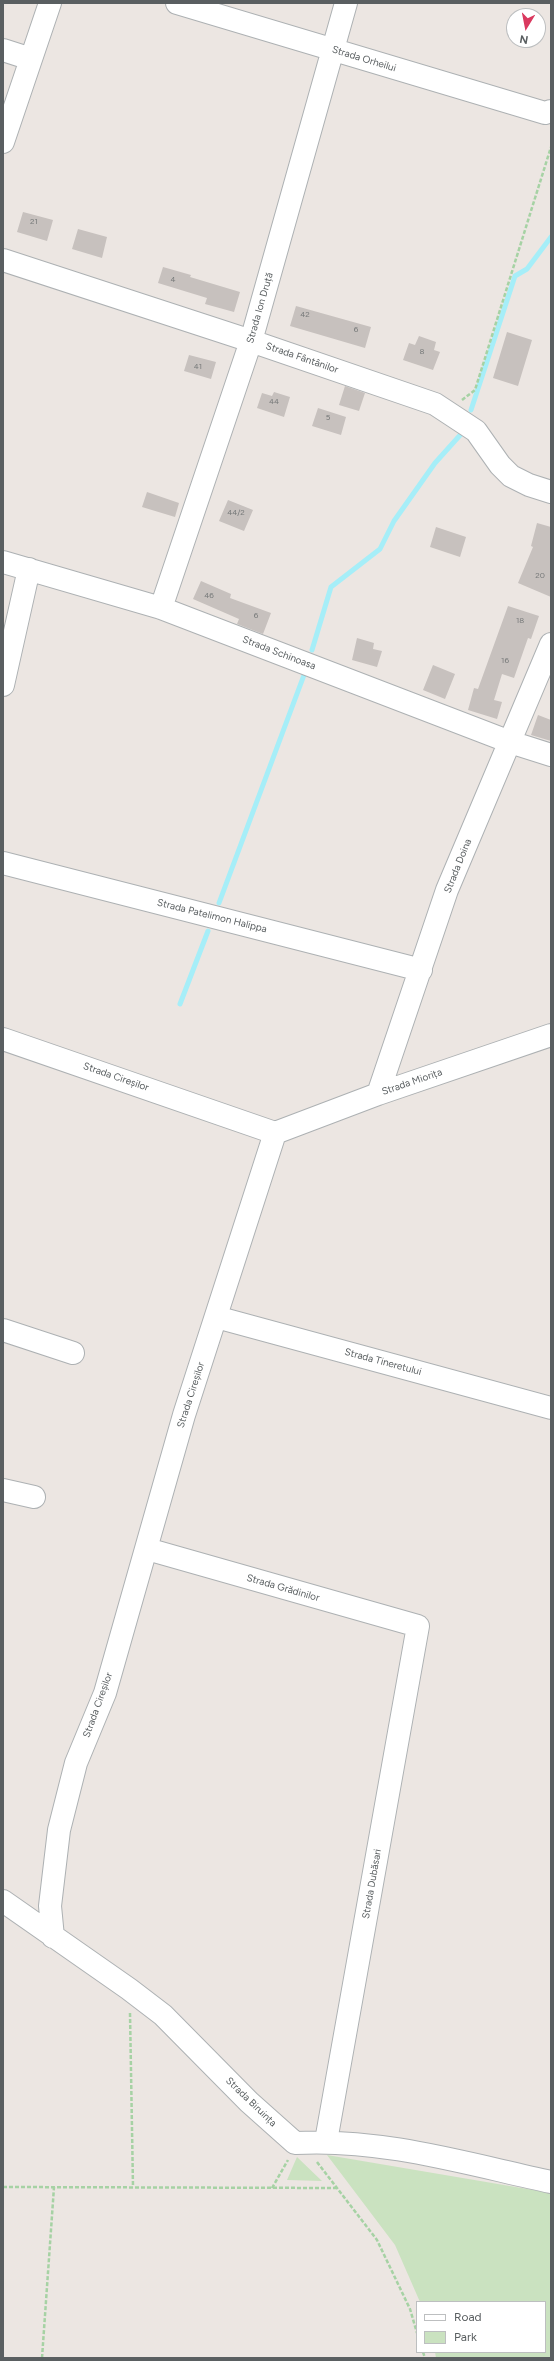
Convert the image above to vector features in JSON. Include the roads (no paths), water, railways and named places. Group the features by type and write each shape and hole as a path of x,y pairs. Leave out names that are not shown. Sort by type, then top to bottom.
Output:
{"street":[{"path":"3,142 50,3"},
{"name":"Strada Orheilui","path":"177,3 545,113 551,111"},
{"name":"Strada Ion Druță","path":"161,608 251,341 346,3"},
{"path":"3,50 31,59"},
{"name":"Strada Fântânilor","path":"3,260 251,341 435,404 476,431 500,465 512,476 529,485 551,492"},
{"name":"Strada Schinoasa","path":"3,562 161,608 510,742 551,755"},
{"path":"3,685 30,569"},
{"name":"Strada Doina","path":"378,1094 447,890 551,644"},
{"name":"Strada Patelimon Halippa","path":"3,863 421,970"},
{"name":"Strada Miorița","path":"275,1134 378,1094 551,1035"},
{"name":"Strada Cireșilor","path":"3,1040 275,1134 184,1415 105,1693 76,1763 59,1830 50,1906 53,1937"},
{"name":"Strada Tineretului","path":"216,1317 551,1408"},
{"path":"3,1330 73,1353"},
{"path":"3,1490 34,1497"},
{"name":"Strada Grădinilor","path":"147,1549 418,1626"},
{"name":"Strada Dubăsari","path":"326,2141 418,1626"},
{"name":"Strada Biruința","path":"3,1901 53,1937 129,1988 163,2015 249,2102 295,2143 326,2141"},
{"path":"326,2141 376,2144 551,2182"}],"waterway":[{"path":"471,410 515,276 527,269 551,237"},
{"path":"312,650 331,587 380,549 394,521 435,463 462,433"},
{"path":"219,903 304,675"},
{"path":"180,1004 208,931"}]}
